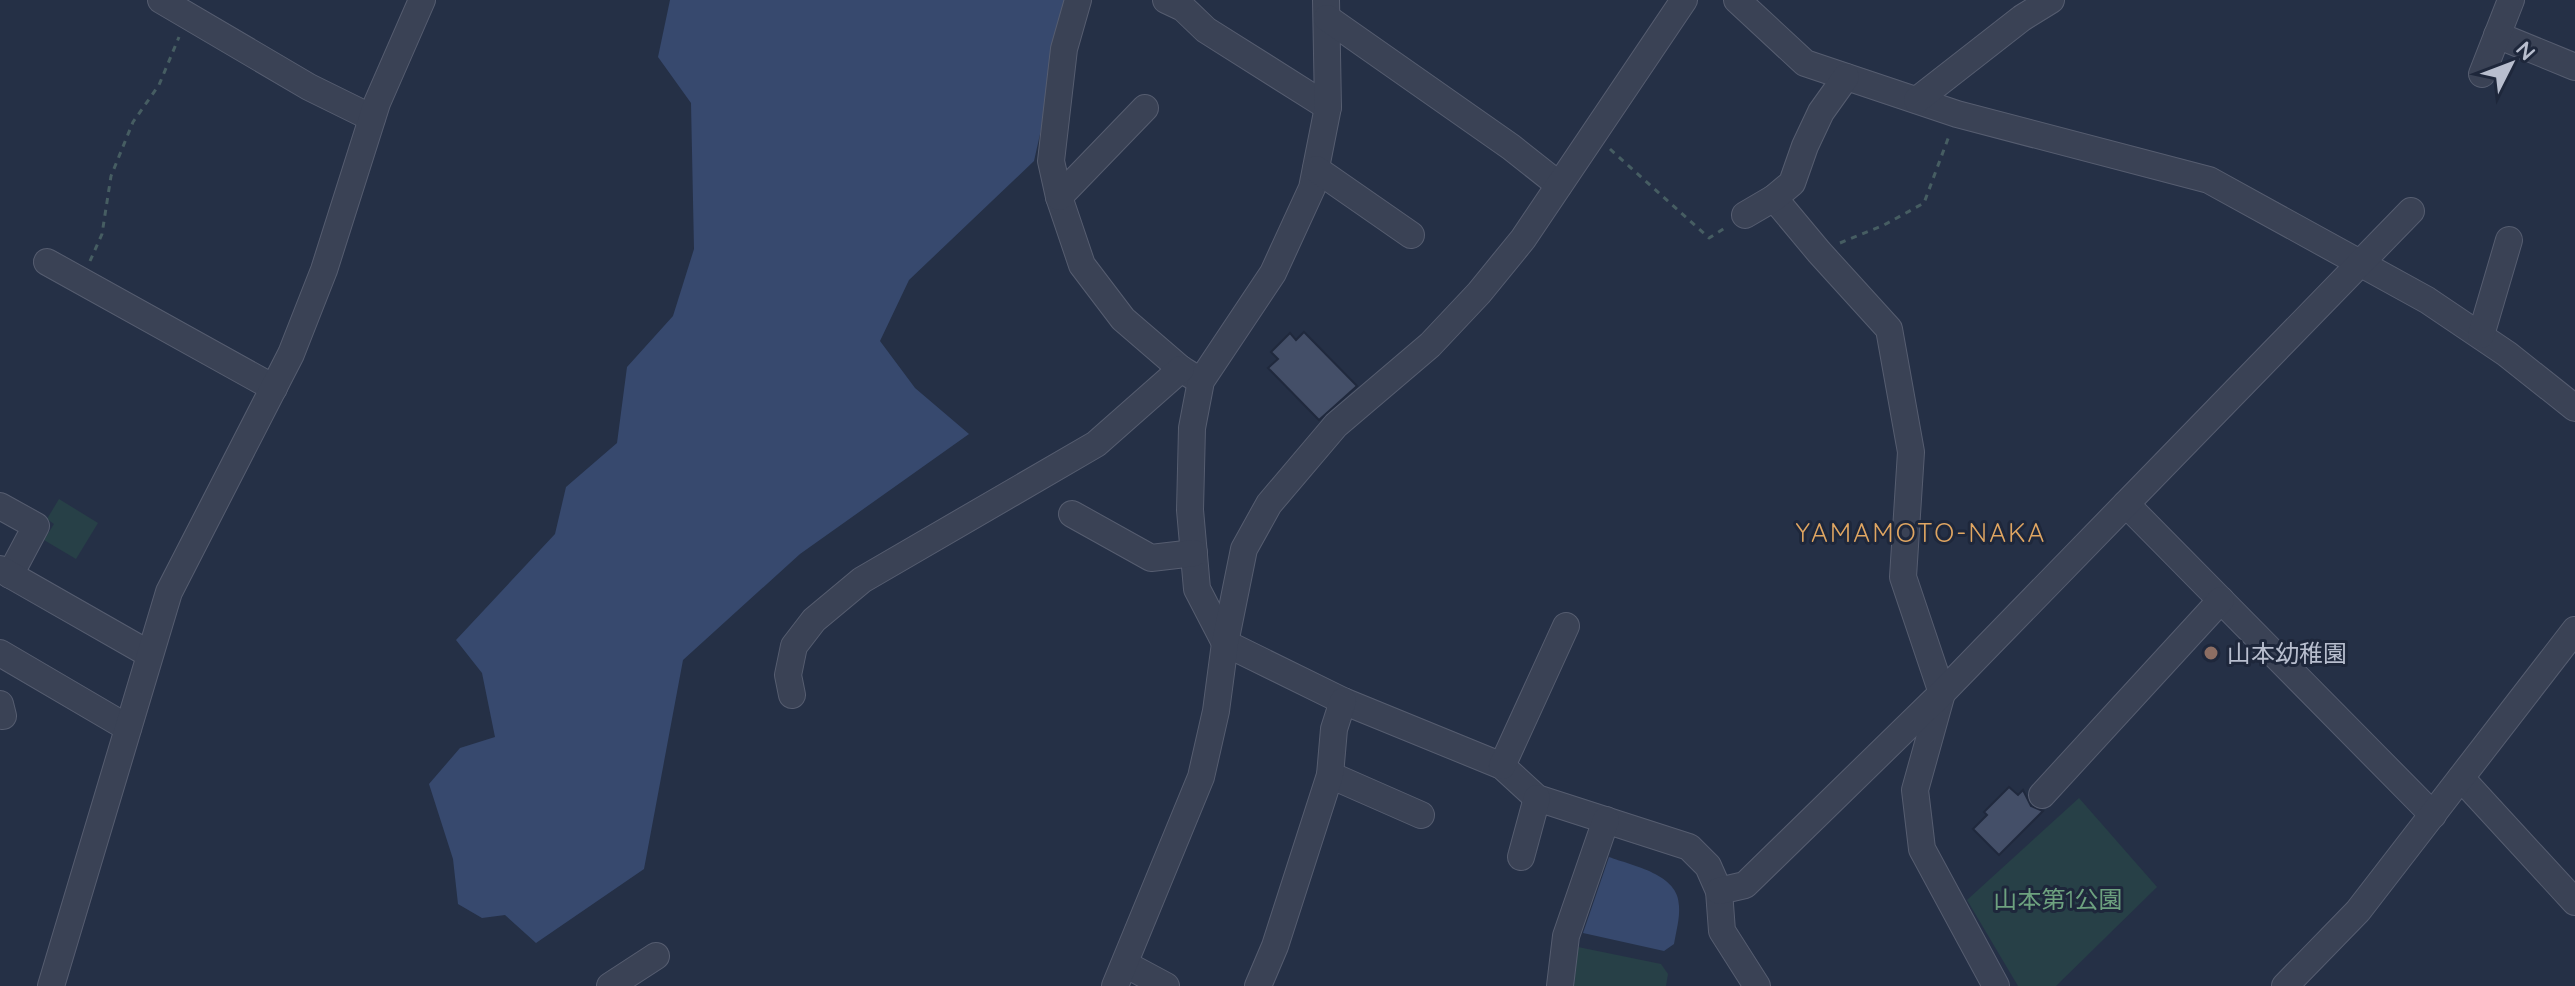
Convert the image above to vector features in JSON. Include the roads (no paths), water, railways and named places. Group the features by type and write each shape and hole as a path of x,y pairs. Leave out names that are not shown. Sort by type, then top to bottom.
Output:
{"street":[{"path":"161,0 309,87 372,118"},
{"path":"51,986 169,592 291,354 324,270 372,118 422,0"},
{"path":"1078,0 1064,49 1051,161 1059,197 1082,265 1123,319 1191,375 1190,510 1197,589 1225,643 1343,701 1502,766 1537,798 1689,847 1708,866 1719,891 1722,931 1757,986"},
{"path":"1166,0 1183,8 1206,30 1328,107"},
{"path":"1166,986 1120,975 1201,777 1216,711 1225,643 1244,549 1269,504 1336,425 1430,345 1479,293 1523,239 1684,0"},
{"path":"1737,0 1805,63 1957,114 2209,180 2427,300 2481,335 2575,408"},
{"path":"1917,100 2022,18 2051,0"},
{"path":"2482,74 2511,0"},
{"path":"792,695 788,675 794,646 814,620 876,572 1096,444 1191,375 1273,273 1312,188 1316,169 1328,107 1327,9"},
{"path":"1327,9 1559,185"},
{"path":"2497,35 2575,67"},
{"path":"1745,215 1792,183 1821,112 1846,77"},
{"path":"1059,197 1145,108"},
{"path":"1316,169 1411,235"},
{"path":"1774,198 1889,329 1911,452 1903,577 1942,693 1915,790 1922,849 1996,986"},
{"path":"1719,891 1745,885 1942,693 2411,211"},
{"path":"2481,335 2509,240"},
{"path":"47,262 274,388"},
{"path":"2126,504 2433,815"},
{"path":"0,506 36,526 5,572 149,654"},
{"path":"1072,514 1151,558 1194,553"},
{"path":"2042,795 2221,600"},
{"path":"1502,766 1566,626"},
{"path":"2285,986 2358,911 2575,630"},
{"path":"0,653 128,728"},
{"path":"1258,986 1275,946 1330,775 1334,729 1343,701"},
{"path":"1330,775 1421,815"},
{"path":"2461,778 2575,902"},
{"path":"1521,857 1537,798"},
{"path":"1560,986 1566,936 1606,820"},
{"path":"610,986 656,956"}],"water":[{"path":"670,0 1070,0 1034,161 909,280 880,341 915,388 969,434 800,554 683,660 644,869 536,943 505,915 482,918 458,904 453,859 429,784 460,748 495,737 482,673 456,640 555,534 566,487 617,443 627,367 673,316 694,249 691,103 658,57"},
{"path":"1609,857 1653,873 1671,886 1677,895 1679,915 1674,944 1664,951 1583,933"}],"place":[{"name":"山本幼稚園","path":"2211,653"}],"district":[{"name":"YAMAMOTO-NAKA","path":"1921,532"}],"park label":[{"name":"山本第1公園","path":"2058,899"}]}
